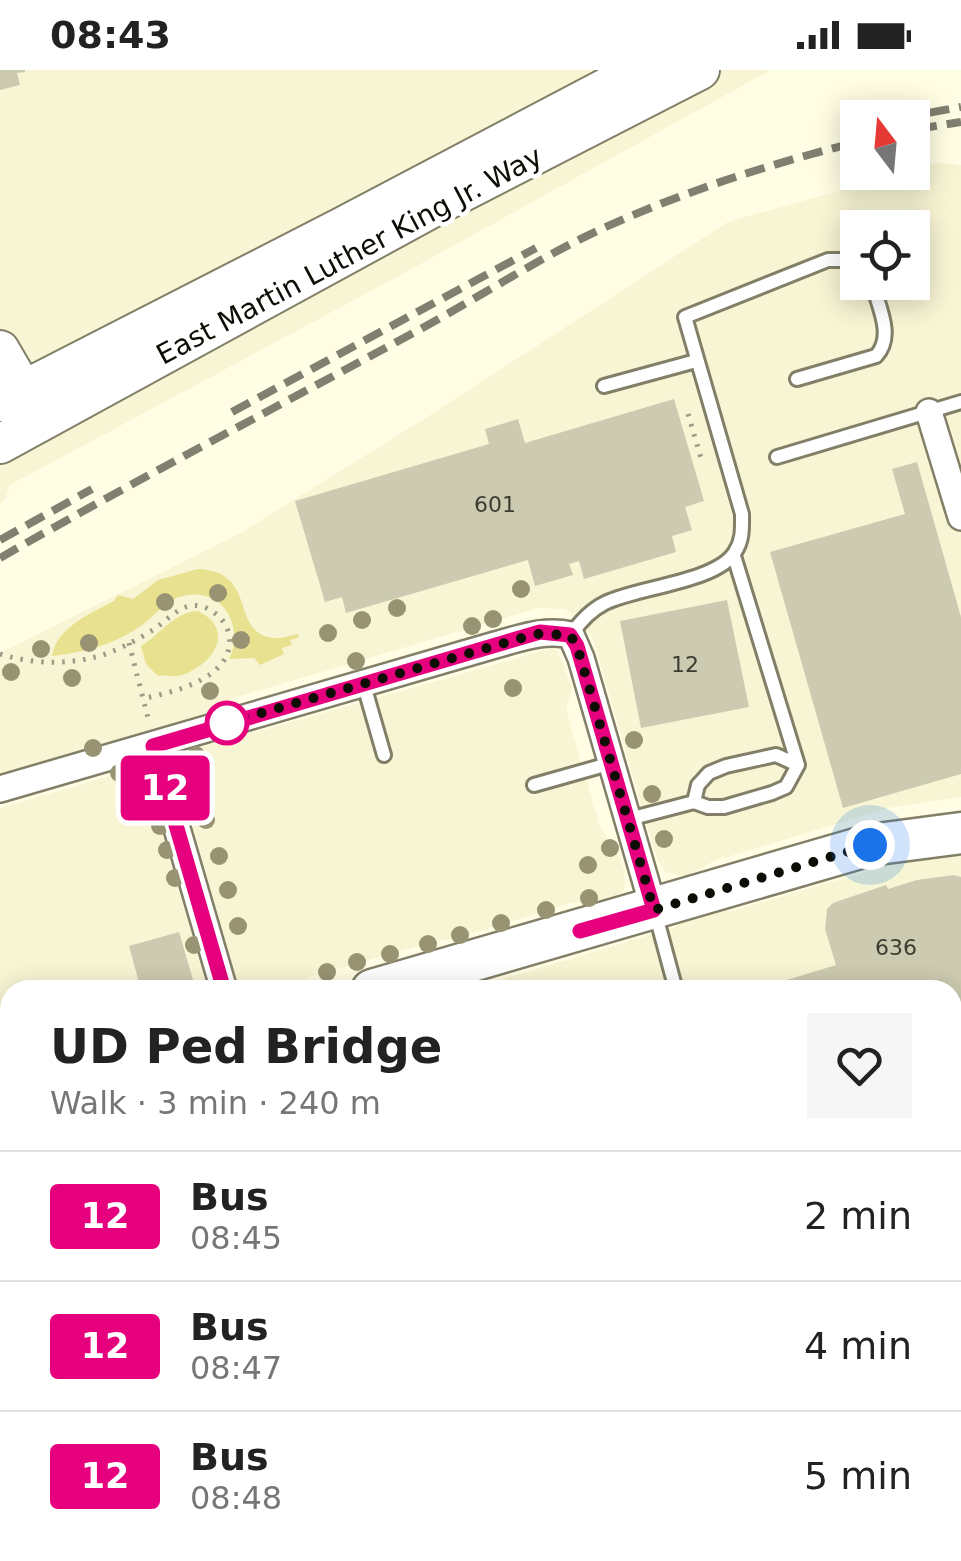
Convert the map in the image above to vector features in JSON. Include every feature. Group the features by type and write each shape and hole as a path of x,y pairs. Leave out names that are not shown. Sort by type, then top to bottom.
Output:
{"main road":[{"path":"407,980 870,845 961,832"}],"street":[{"name":"East Martin Luther King Jr. Way","path":"2,439 22,404 342,227 640,70"},
{"name":"East Martin Luther King Jr. Way","path":"22,404 485,180 700,70"},
{"path":"0,350 22,404"},
{"path":"929,412 961,517"},
{"path":"0,789 540,632 570,635 581,658 654,910"},
{"path":"153,746 221,980"}],"lane":[{"path":"570,635 604,603 714,569 734,556 742,537 742,514 686,317 828,260 840,260"},
{"path":"797,379 876,356 885,347 887,337 877,300"},
{"path":"604,386 696,361"},
{"path":"777,457 961,402"},
{"path":"628,819 694,802 724,807 772,794 786,788 798,764 734,556"},
{"path":"362,682 384,755"},
{"path":"694,802 698,785 708,773 726,766 763,755 776,755 798,764"},
{"path":"534,785 612,763"},
{"path":"654,910 673,980"}],"path":[{"path":"688,414 702,458"},
{"path":"0,654 44,662 92,658 128,643 160,625 166,616 194,604 210,609 224,620 229,635 229,648 221,664 198,682 146,698 128,643"}],"shaded area":[{"path":"0,70 771,70 10,485 0,503"},
{"path":"930,165 961,165 961,797 888,808 714,861 686,876 666,872 657,859 594,642 586,626 565,609 538,608 230,699 218,706 210,719 186,724 188,751 553,648 572,687 566,710 600,827 625,871 624,890 616,897 571,903 305,980 0,980 0,808 147,765 138,738 0,775 0,653 239,534 728,222 841,190 930,190"},
{"path":"198,569 230,580 252,626 261,634 278,638 299,634 298,638 282,648 284,654 260,665 254,658 229,659 234,634 227,612 209,597 183,596 113,641 52,656 67,629 118,595 133,599 158,580"},
{"path":"198,611 216,627 218,637 211,655 182,675 158,676 146,664 141,646 175,619"},
{"path":"961,851 961,980 499,980 676,927 691,915 709,909 732,911 920,856"}],"building":[{"path":"0,70 25,72 17,73 20,85 0,90"},
{"path":"674,399 704,501 685,507 692,530 672,536 676,552 584,579 579,561 569,564 573,575 535,586 528,560 346,613 342,597 325,602 295,501 489,444 485,429 518,419 525,443"},
{"path":"917,462 961,617 961,774 843,808 770,552 905,514 892,469"},
{"path":"727,600 749,707 641,728 620,621"},
{"path":"961,877 961,980 787,980 836,965 825,929 827,909 833,903 886,885 888,889 917,880"},
{"path":"179,932 193,980 138,980 129,946"}],"railway":[{"path":"930,113 961,107"},
{"path":"930,127 961,122"},
{"path":"0,558 599,230 726,180 840,147"},
{"path":"232,412 536,248"},
{"path":"0,540 92,489"}],"bus line":[{"name":"12","path":"221,980 153,746 540,632 570,635 577,646 654,910 580,931"}],"route":[{"path":"227,723 536,634 558,632 570,635 577,646 654,910 870,845"}]}
